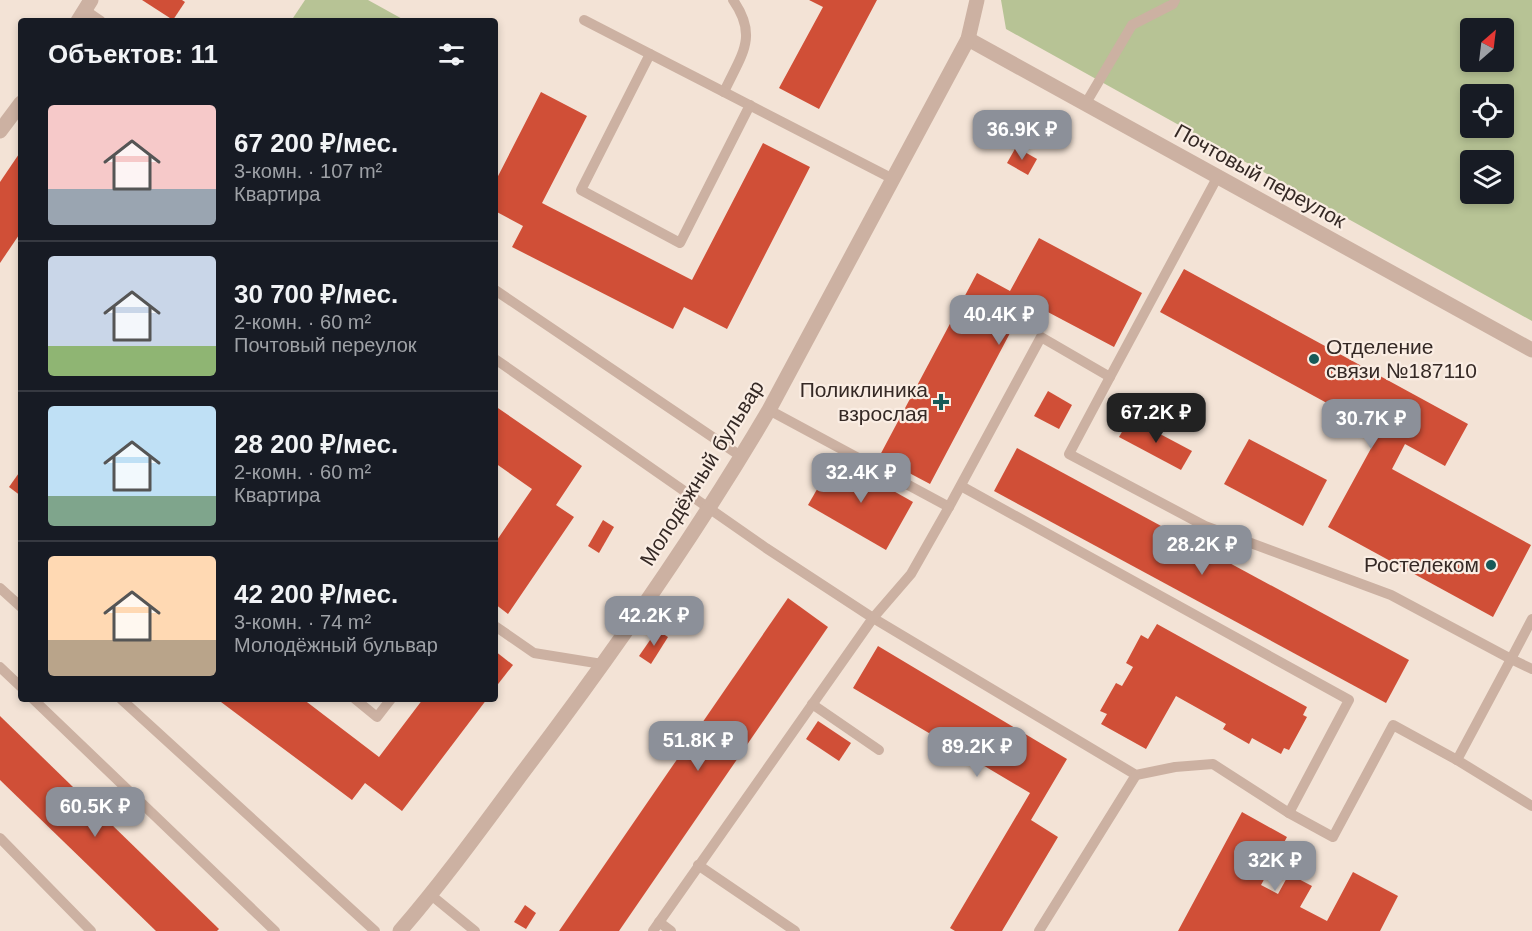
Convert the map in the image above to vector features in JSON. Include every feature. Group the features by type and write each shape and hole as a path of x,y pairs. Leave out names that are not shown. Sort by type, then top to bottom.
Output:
{"street":[{"name":"Молодёжный бульвар","path":"400,931 431,896 602,664 742,457 968,39 977,0"},
{"name":"Почтовый переулок","path":"968,39 1532,350"},
{"path":"0,131 18,107"}],"lane":[{"path":"724,92 748,40 745,16 734,0"},
{"path":"1086,104 1132,25 1173,4 1175,0"},
{"path":"584,20 893,179"},
{"path":"650,54 581,190 680,243 750,105"},
{"path":"1218,176 1069,454 1205,526 1391,595 1532,669"},
{"path":"498,292 742,457"},
{"path":"671,931 656,927 873,618 910,574 961,486 1041,337 1110,377"},
{"path":"498,361 873,618 1136,775 1175,767 1212,764 1289,813 1333,837 1393,725 1457,760 1532,806"},
{"path":"769,410 949,507"},
{"path":"961,486 1349,700 1289,813"},
{"path":"0,588 18,604"},
{"path":"1457,760 1532,619"},
{"path":"498,628 534,653 602,664"},
{"path":"0,667 18,684"},
{"path":"36,702 275,931"},
{"path":"125,702 375,931"},
{"path":"359,702 377,717 389,702"},
{"path":"812,704 879,750"},
{"path":"1039,931 1136,775"},
{"path":"0,838 91,931"},
{"path":"698,865 795,931"},
{"path":"431,896 475,931"}],"green space":[{"path":"305,0 368,0 401,18 293,18"},
{"path":"1001,0 1532,0 1532,321 1006,29"}],"building":[{"path":"142,0 182,0 185,2 174,18 170,18"},
{"path":"809,0 877,0 819,109 779,88 823,7"},
{"path":"541,92 587,116 542,203 692,280 763,143 810,167 727,329 684,307 673,329 512,247 523,226 498,213 498,176"},
{"path":"1016,147 1037,159 1028,175 1007,163"},
{"path":"18,155 18,236 0,263 0,182"},
{"name":"Поликлиника взрослая","path":"1039,238 1142,293 1114,347 1027,301 930,484 879,457 977,273 1010,291"},
{"path":"1184,269 1468,424 1445,466 1405,444 1392,469 1531,545 1493,617 1328,527 1380,432 1160,312"},
{"path":"1048,391 1072,405 1059,429 1034,416"},
{"path":"498,408 582,466 556,505 574,517 508,614 498,606 498,539 532,489 498,465"},
{"path":"1130,418 1192,451 1181,470 1119,437"},
{"path":"1249,439 1327,480 1303,526 1224,484"},
{"path":"1017,448 1409,660 1386,703 994,491"},
{"path":"835,458 913,502 886,550 808,505"},
{"path":"18,474 18,494 9,487"},
{"path":"603,520 614,527 599,553 588,546"},
{"path":"788,598 828,627 619,931 559,931"},
{"path":"1157,624 1307,707 1303,715 1307,717 1289,750 1284,748 1281,754 1252,738 1249,744 1223,729 1226,724 1176,696 1146,749 1101,724 1107,714 1100,711 1116,683 1122,686 1133,667 1126,663 1141,635 1148,639"},
{"path":"657,630 668,637 651,664 639,656"},
{"path":"878,646 1067,759 1031,820 1058,837 1002,931 955,931 950,928 1030,793 853,688"},
{"path":"498,653 513,665 498,684"},
{"path":"221,702 307,702 379,757 421,702 485,702 402,811 365,783 352,800"},
{"path":"0,716 219,929 217,931 156,931 0,780"},
{"path":"818,721 851,743 839,761 806,739"},
{"path":"1242,812 1287,837 1261,885 1278,894 1289,874 1312,886 1300,907 1327,921 1353,872 1398,896 1380,931 1178,931"},
{"path":"525,905 536,913 526,929 514,922"}],"place":[{"name":"Отделение связи №187110","path":"1314,359"},
{"name":"Поликлиника взрослая","path":"941,402"},
{"name":"Ростелеком","path":"1491,565"}]}
